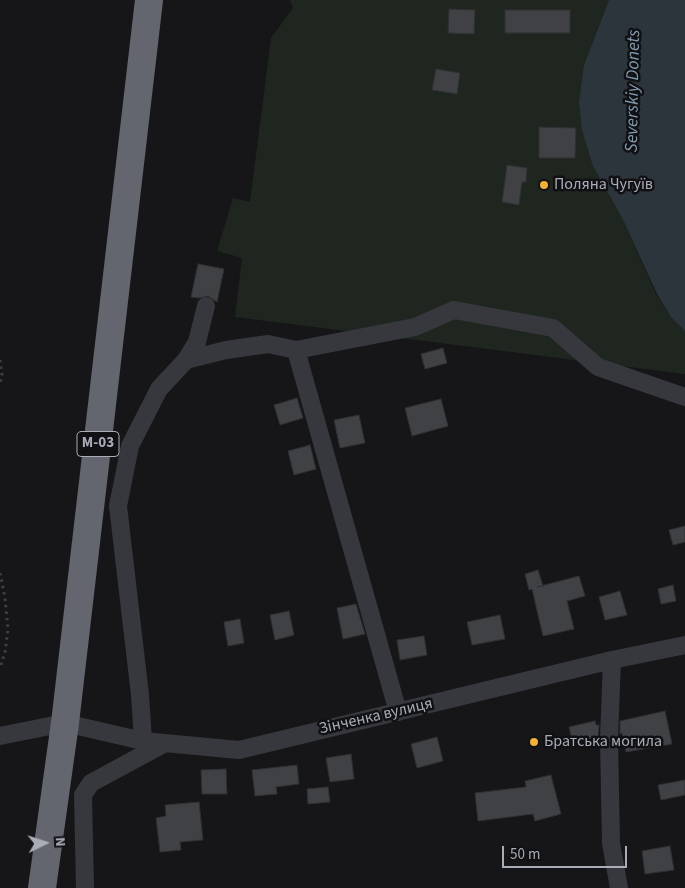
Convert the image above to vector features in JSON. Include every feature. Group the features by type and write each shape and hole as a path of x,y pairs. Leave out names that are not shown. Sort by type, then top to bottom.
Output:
{"highway":[{"name":"М-03","path":"42,888 65,723 150,0"}],"street":[{"path":"143,740 140,695 118,506 130,446 159,389 186,360 197,342 206,306"},
{"path":"186,360 226,350 268,344 296,350 415,327 454,310 552,328 598,368 685,397"},
{"path":"296,350 398,712"},
{"name":"Зінченка вулиця","path":"65,723 143,740 239,750 612,660 685,645"},
{"path":"612,660 609,739 611,843 619,888"},
{"path":"0,736 65,723"},
{"path":"85,888 83,795 91,783 165,743"}],"path":[{"path":"0,360 2,375 0,384"},
{"path":"0,573 8,629 5,652 0,668"}],"shaded area":[{"path":"290,0 609,0 584,65 610,197 624,222 656,294 671,317 685,331 685,374 235,317 242,258 217,251 233,198 250,202 271,38 293,8"}],"water":[{"name":"Severskiy Donets","path":"609,0 685,0 685,331 671,317 657,294 624,222 593,166 582,130 579,102 584,65"}],"building":[{"path":"449,9 475,10 474,34 448,33"},
{"path":"505,10 570,10 570,33 505,33"},
{"path":"436,69 460,73 457,94 432,90"},
{"path":"539,127 576,128 575,158 539,158"},
{"path":"507,165 527,168 526,182 522,182 519,205 502,202"},
{"path":"198,264 224,269 217,302 208,296 191,297"},
{"path":"443,348 447,363 425,369 421,354"},
{"path":"297,398 303,418 280,425 274,405"},
{"path":"441,399 448,426 412,436 405,408"},
{"path":"359,415 365,443 340,448 334,420"},
{"path":"310,445 316,469 294,475 288,451"},
{"path":"685,526 685,542 673,545 669,530"},
{"path":"538,570 543,585 579,576 585,596 567,601 574,629 543,636 532,589 529,590 525,574"},
{"path":"673,585 676,601 661,604 658,589"},
{"path":"620,591 627,615 605,620 599,597"},
{"path":"356,604 365,634 343,639 337,608"},
{"path":"289,611 294,635 275,640 270,615"},
{"path":"500,615 505,639 472,645 467,622"},
{"path":"240,619 244,643 228,646 224,622"},
{"path":"424,636 427,655 400,660 397,640"},
{"path":"665,711 672,744 626,752 622,733 620,734 620,721"},
{"path":"595,721 596,725 599,725 598,739 573,745 569,727"},
{"path":"437,737 443,761 417,768 411,744"},
{"path":"351,754 354,779 330,782 326,758"},
{"path":"297,765 299,784 276,787 277,794 255,796 252,770"},
{"path":"226,769 227,794 202,794 201,770"},
{"path":"551,775 561,814 535,821 533,814 478,821 475,793 526,787 525,781"},
{"path":"685,780 685,795 661,800 658,785"},
{"path":"328,787 330,802 308,804 307,789"},
{"path":"199,802 203,840 180,842 181,850 160,852 156,818 166,816 165,805"},
{"path":"670,846 674,870 645,874 642,851"}],"place":[{"name":"Поляна Чугуїв","path":"544,185"},
{"name":"Братська могила","path":"534,742"}]}
